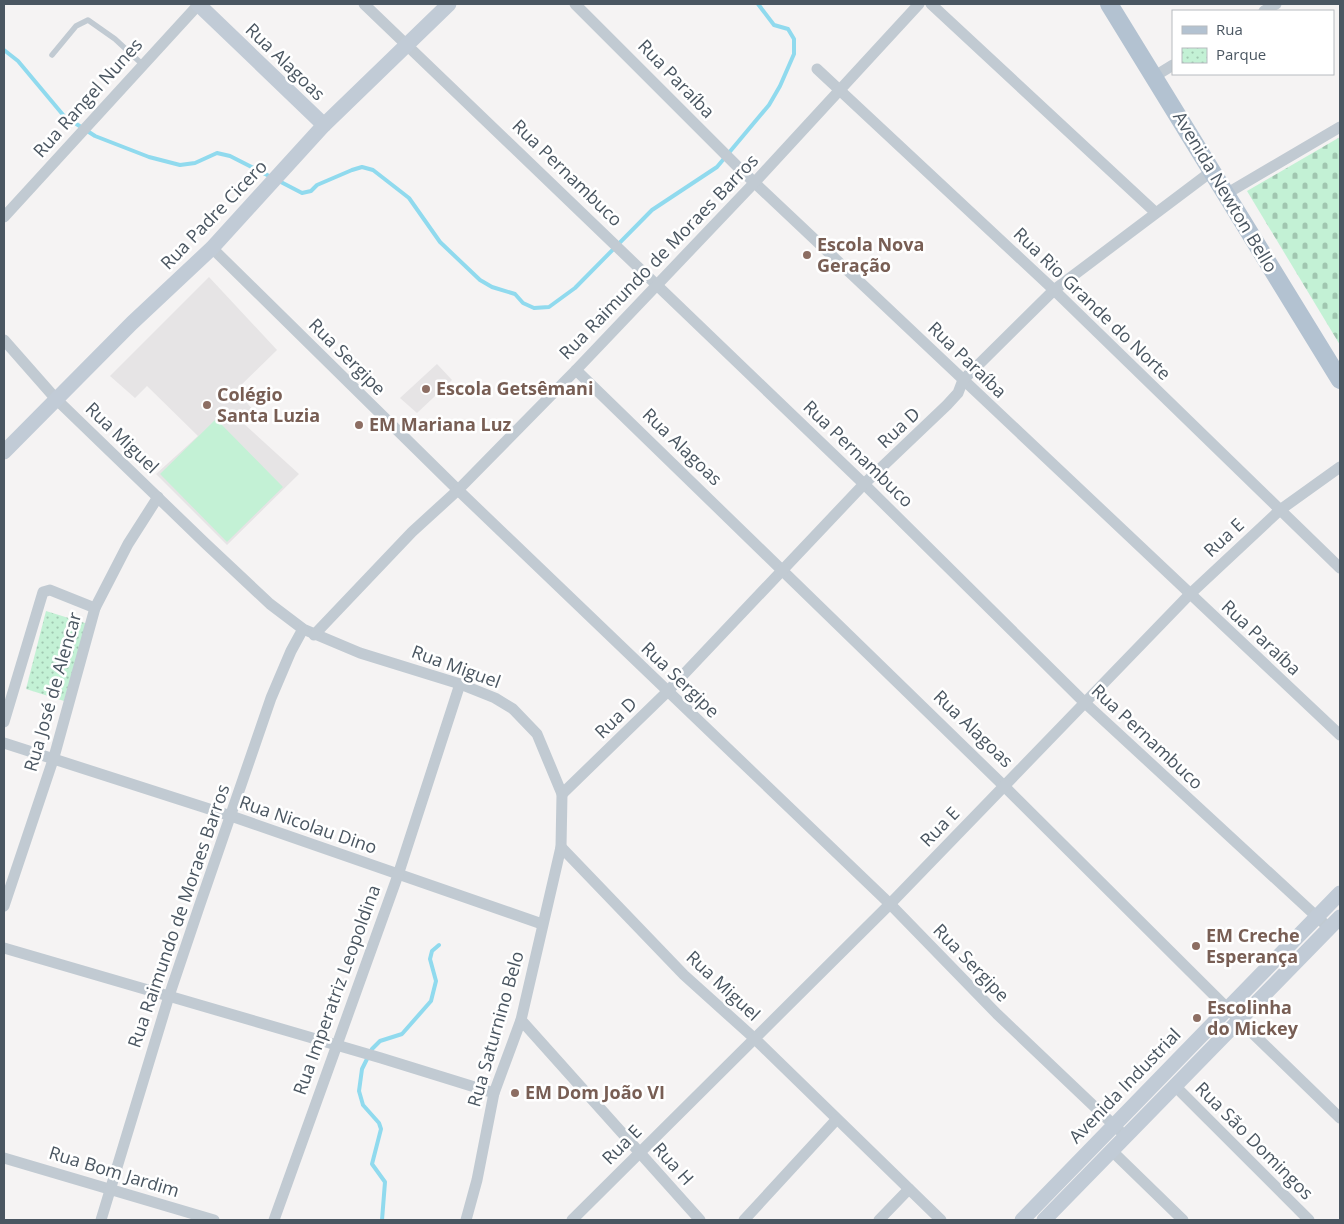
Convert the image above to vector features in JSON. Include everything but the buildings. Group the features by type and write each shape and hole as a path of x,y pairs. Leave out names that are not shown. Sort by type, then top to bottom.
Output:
{"main road":[{"name":"Avenida Newton Bello","path":"1110,4 1340,380"}],"street":[{"name":"Rua Rangel Nunes","path":"4,217 142,64 199,4"},
{"name":"Rua Alagoas","path":"199,4 324,125"},
{"name":"Rua Pernambuco","path":"364,4 599,227 864,484 1084,702 1315,918 1329,928"},
{"name":"Rua Padre Cicero","path":"4,452 132,323 212,248 324,125 449,4"},
{"name":"Rua Paraíba","path":"575,4 739,168 1340,736"},
{"name":"Rua Raimundo de Moraes Barros","path":"314,635 412,532 458,490 576,370 919,4"},
{"path":"931,4 1155,212"},
{"path":"1154,76 1172,66"},
{"name":"Rua Rio Grande do Norte","path":"817,70 1054,290 1340,568"},
{"path":"1226,194 1340,127"},
{"name":"Rua D","path":"562,794 667,692 864,484 947,405 958,393 963,380 1054,290 1155,212 1212,171"},
{"name":"Rua Sergipe","path":"212,248 458,490 890,904 997,1014 1113,1125 1127,1136"},
{"name":"Rua Miguel","path":"4,340 56,399 270,604 303,629 360,652 460,684 495,698 523,719 537,734 562,794 560,847 684,975 754,1038 836,1120 941,1220"},
{"name":"Rua Alagoas","path":"576,370 1004,786 1340,1118"},
{"name":"Rua E","path":"572,1220 890,904 1189,595 1280,510 1340,467"},
{"name":"Rua José de Alencar","path":"4,906 54,757 95,608 128,544 158,497"},
{"path":"4,722 43,592 50,590 95,608"},
{"name":"Rua Raimundo de Moraes Barros","path":"101,1220 169,996 271,698 291,651 303,629"},
{"name":"Rua Imperatriz Leopoldina","path":"274,1220 398,875 460,684"},
{"name":"Rua Nicolau Dino","path":"4,743 54,757 231,816 542,924"},
{"name":"Rua Saturnino Belo","path":"466,1220 477,1180 494,1093 521,1020 560,847"},
{"name":"Avenida Industrial","path":"1022,1220 1226,1007 1340,893"},
{"name":"Avenida Industrial","path":"1052,1217 1112,1151 1340,917"},
{"path":"4,948 494,1093"},
{"name":"Rua H","path":"521,1020 700,1220"},
{"name":"Rua São Domingos","path":"1175,1086 1309,1220"},
{"path":"744,1220 836,1120"},
{"path":"1112,1151 1183,1220"},
{"name":"Rua Bom Jardim","path":"4,1158 111,1188 214,1220"},
{"path":"879,1220 909,1189"}],"lane":[{"path":"52,54 76,26 88,20 115,39 142,64"}],"shaded area":[{"name":"Colégio Santa Luzia","path":"209,277 277,350 236,390 254,411 243,423 299,474 227,545 156,474 198,436 147,386 135,398 110,376"},
{"name":"Escola Getsêmani","path":"437,364 452,380 417,413 400,398"}],"green space":[{"path":"1340,137 1340,345 1247,191"},
{"path":"216,419 283,487 227,542 160,474"},
{"path":"46,611 88,624 64,701 26,689"}],"waterway":[{"path":"277,180 302,193 311,191 317,185 352,170 362,167 373,170 409,198 440,242 480,280 492,287 515,294 523,303 534,308 549,307 575,288 652,210 717,167 769,105 780,86 794,54 794,39 788,29 774,25 758,4"},
{"path":"4,50 18,61 64,116 95,136 149,157 180,165 195,163 217,153 230,156 271,177"},
{"path":"382,1220 385,1182 372,1164 381,1129 379,1123 363,1105 359,1091 362,1069 372,1049 380,1041 402,1034 431,1001 436,981 430,959 432,951 439,945"}],"place":[{"name":"Escola Nova Geração","path":"807,255"},
{"name":"Escola Getsêmani","path":"426,389"},
{"name":"Colégio Santa Luzia","path":"207,405"},
{"name":"EM Mariana Luz","path":"359,425"},
{"name":"EM Creche Esperança","path":"1196,946"},
{"name":"Escolinha do Mickey","path":"1197,1018"},
{"name":"EM Dom João VI","path":"515,1093"}]}
